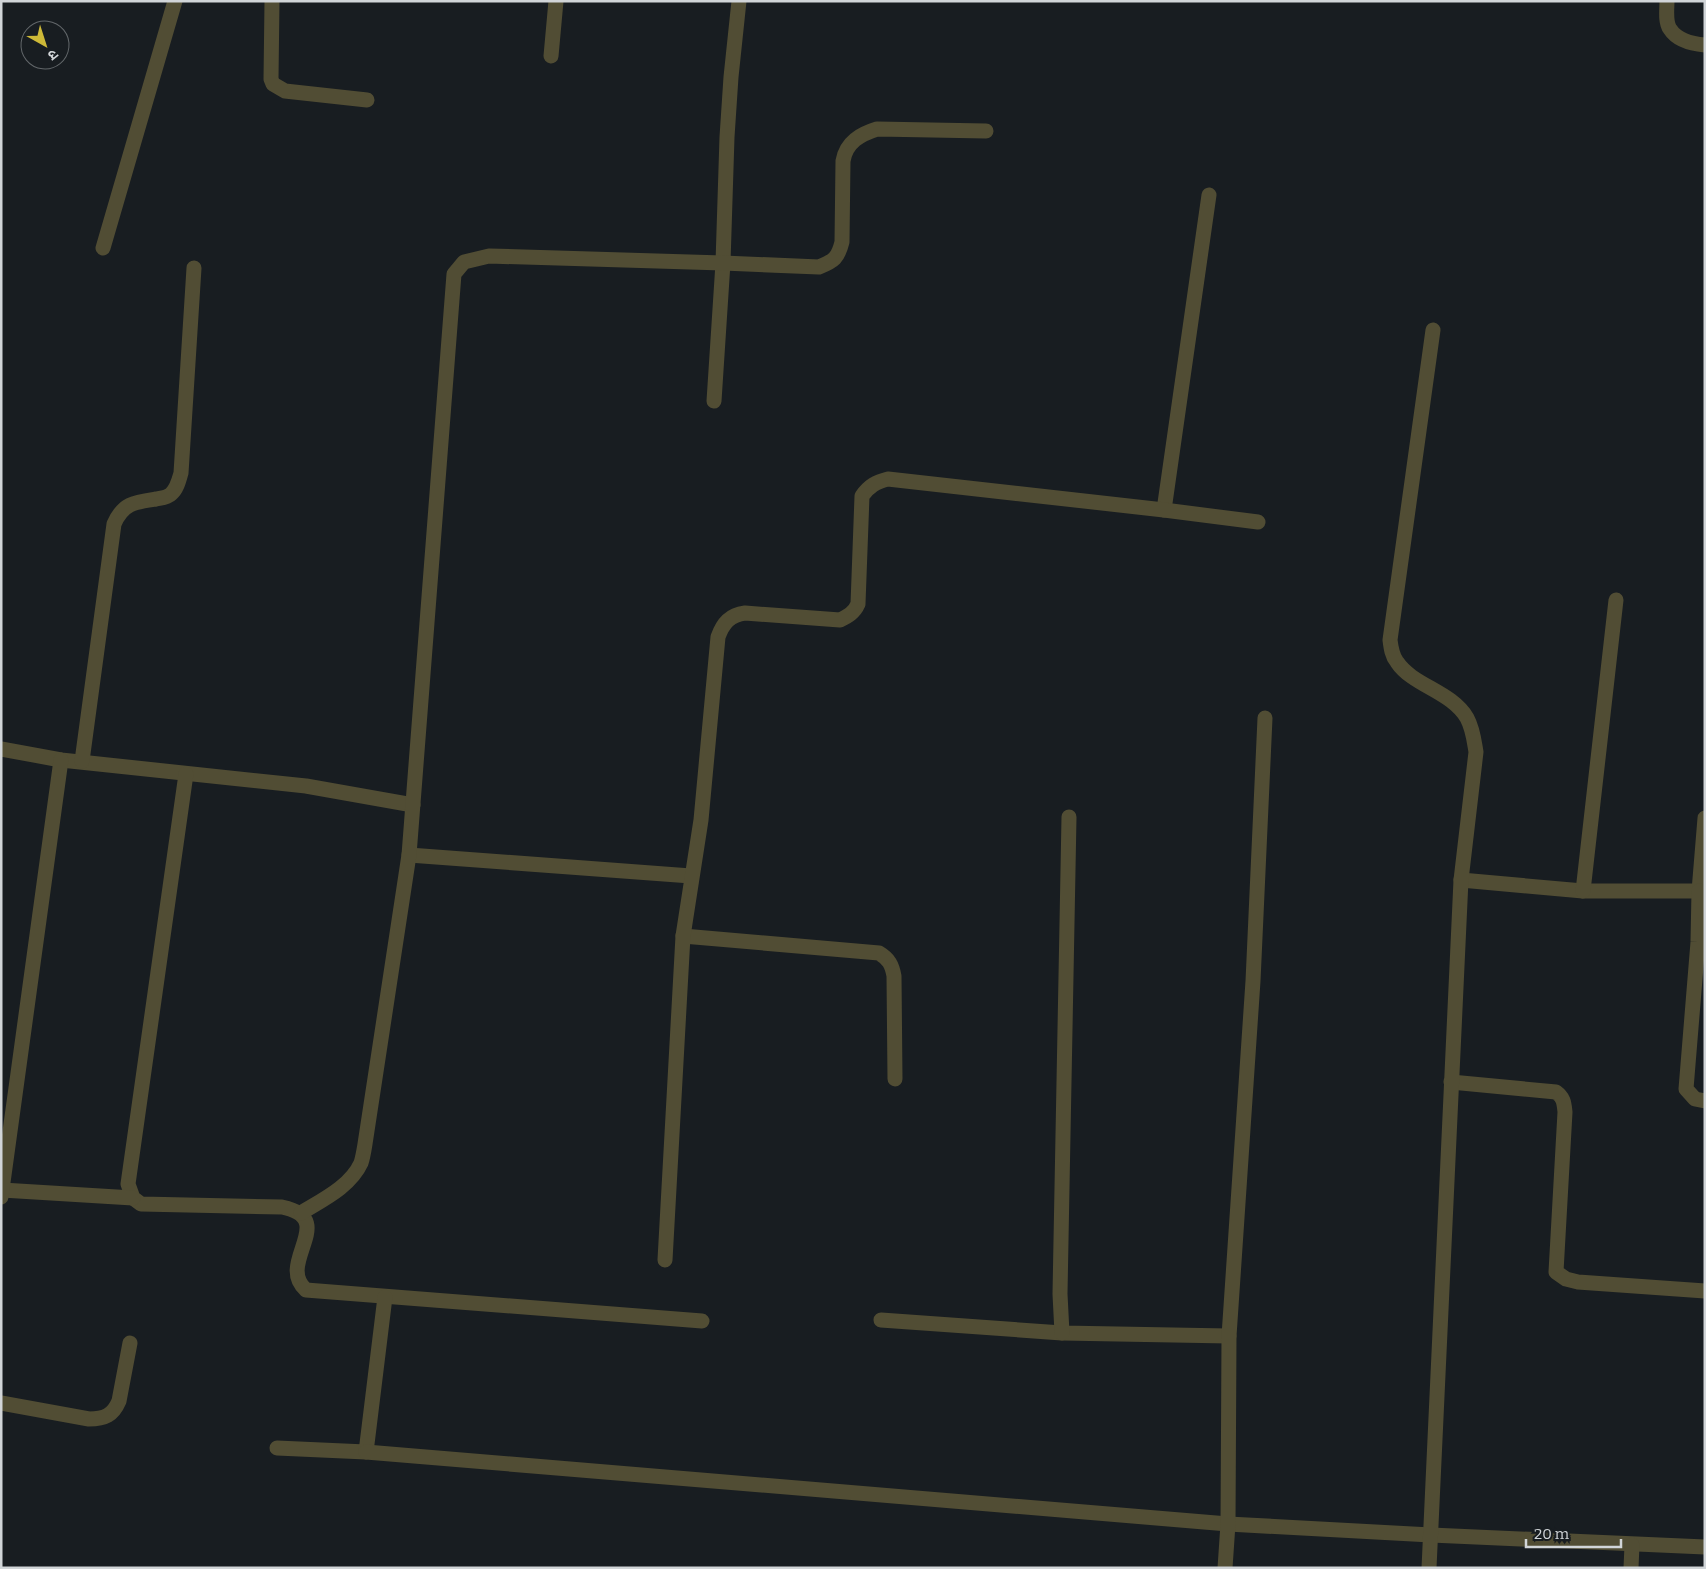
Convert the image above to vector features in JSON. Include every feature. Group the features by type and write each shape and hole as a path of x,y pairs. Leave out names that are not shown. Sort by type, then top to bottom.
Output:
{"street":[{"path":"103,248 174,1"},
{"path":"272,1 271,79 273,84 285,90 368,100"},
{"path":"551,56 556,1"},
{"path":"714,401 723,263 726,137 739,1"},
{"path":"1667,1 1667,18 1670,29 1693,44 1705,45"},
{"path":"301,1213 334,1192 352,1176 361,1163 365,1144 409,855 454,274 464,262 489,256 819,267 832,262 839,253 842,242 844,152 854,140 877,129 986,131"},
{"path":"1164,510 1209,195"},
{"path":"82,761 114,524 118,513 126,506 141,501 166,497 171,494 177,485 181,473 194,268"},
{"path":"1429,1568 1461,880 1476,752 1473,733 1461,709 1445,696 1404,671 1396,662 1390,640 1433,330"},
{"path":"665,1260 683,936 701,820 718,637 728,620 736,614 746,613 840,620 849,616 858,604 862,496 869,487 888,479 1258,522"},
{"path":"1583,891 1616,600"},
{"path":"1225,1568 1228,1524 1229,1336 1252,981 1265,718"},
{"path":"1,749 61,760 306,786 413,804"},
{"path":"61,760 2,1194 133,1198"},
{"path":"186,774 128,1184 133,1198 141,1204 282,1207 301,1213 306,1220 308,1228 296,1271 300,1285 306,1290 702,1321"},
{"path":"1062,1332 1060,1294 1069,817"},
{"path":"1705,818 1700,891 1701,942 1686,1088 1695,1099 1705,1101"},
{"path":"409,855 692,876"},
{"path":"1461,880 1583,891 1700,891"},
{"path":"683,936 879,954 887,958 892,966 894,976 895,1080"},
{"path":"1451,1082 1556,1092 1561,1095 1565,1112 1556,1272 1566,1279 1578,1282 1705,1291"},
{"path":"366,1452 384,1297"},
{"path":"881,1320 1062,1332 1229,1336"},
{"path":"1,1402 89,1419 101,1419 110,1415 119,1401 130,1343"},
{"path":"277,1448 366,1452 1228,1524 1632,1545 1705,1547"},
{"path":"1631,1568 1632,1545"}]}
